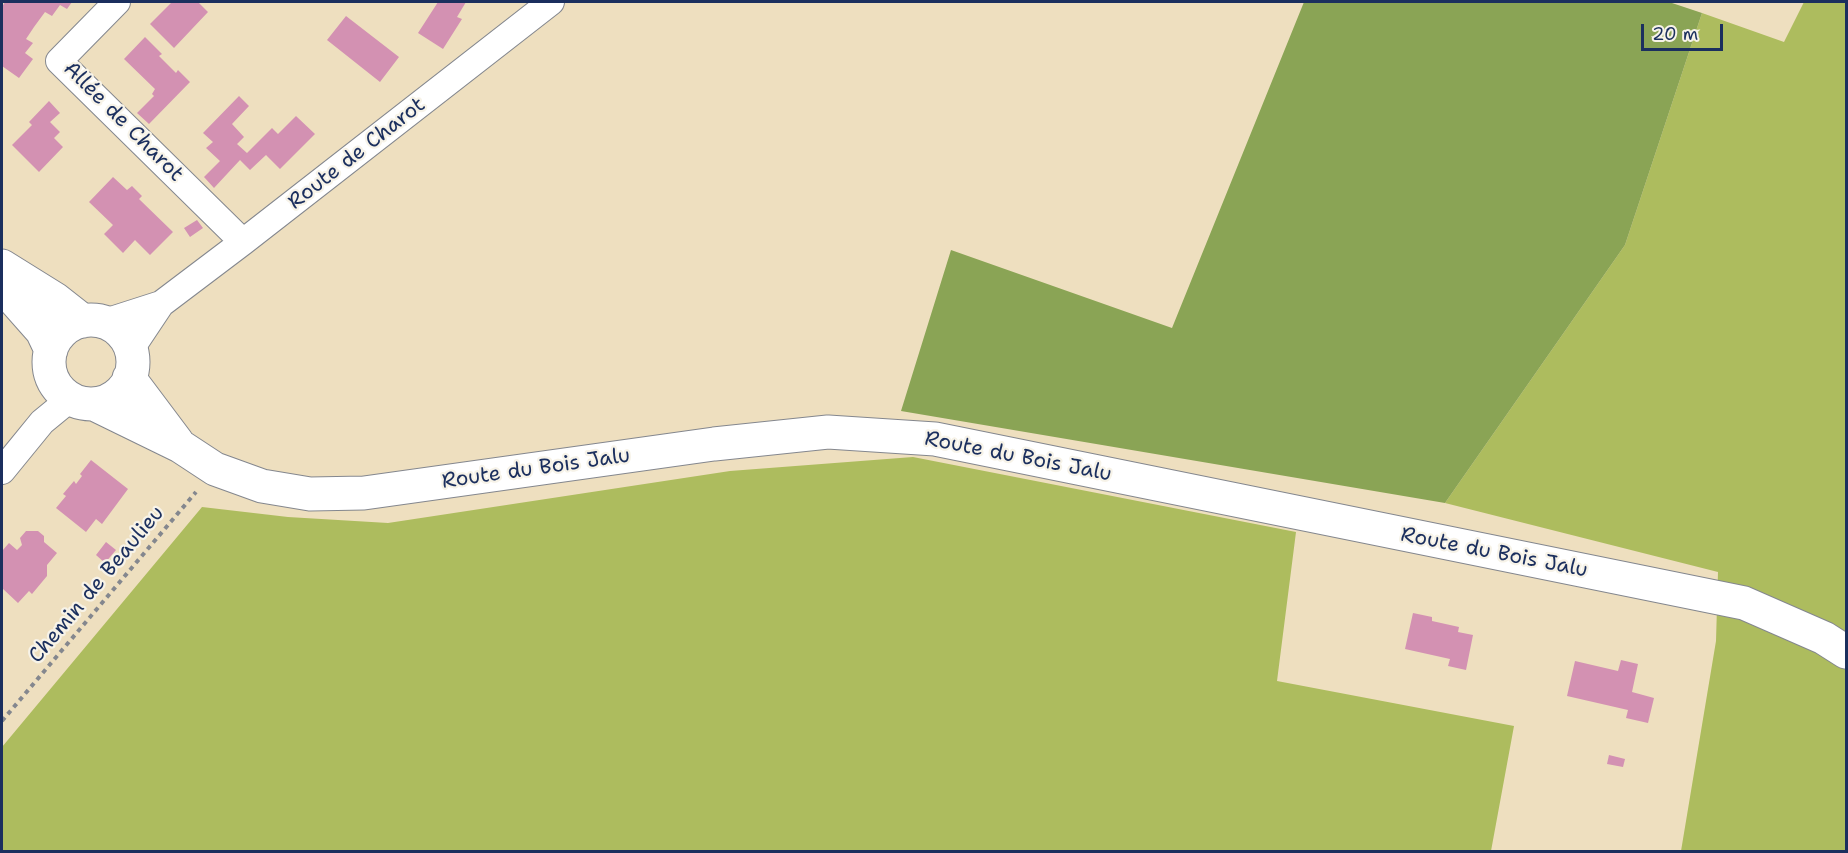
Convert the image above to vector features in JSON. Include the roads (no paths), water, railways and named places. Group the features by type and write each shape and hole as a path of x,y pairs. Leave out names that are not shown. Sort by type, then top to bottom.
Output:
{"street":[{"name":"Allée de Charot","path":"117,2 58,61 243,243"},
{"name":"Route de Charot","path":"94,322 161,304 243,243 551,2"},
{"path":"2,266 94,322 121,333 130,363 126,385 118,395 107,401 82,402 42,422 2,471"},
{"path":"2,286 42,331 51,350"},
{"name":"Route de Charot","path":"130,363 161,304"},
{"path":"82,402 60,391 52,380 49,367 51,350 54,341 62,331 72,324 94,322"},
{"name":"Route du Bois Jalu","path":"130,363 180,446"},
{"name":"Route du Bois Jalu","path":"82,402 180,446 215,469 262,486 310,494 364,493 714,444 828,432 935,439 1744,603 1824,638 1846,652"}]}
